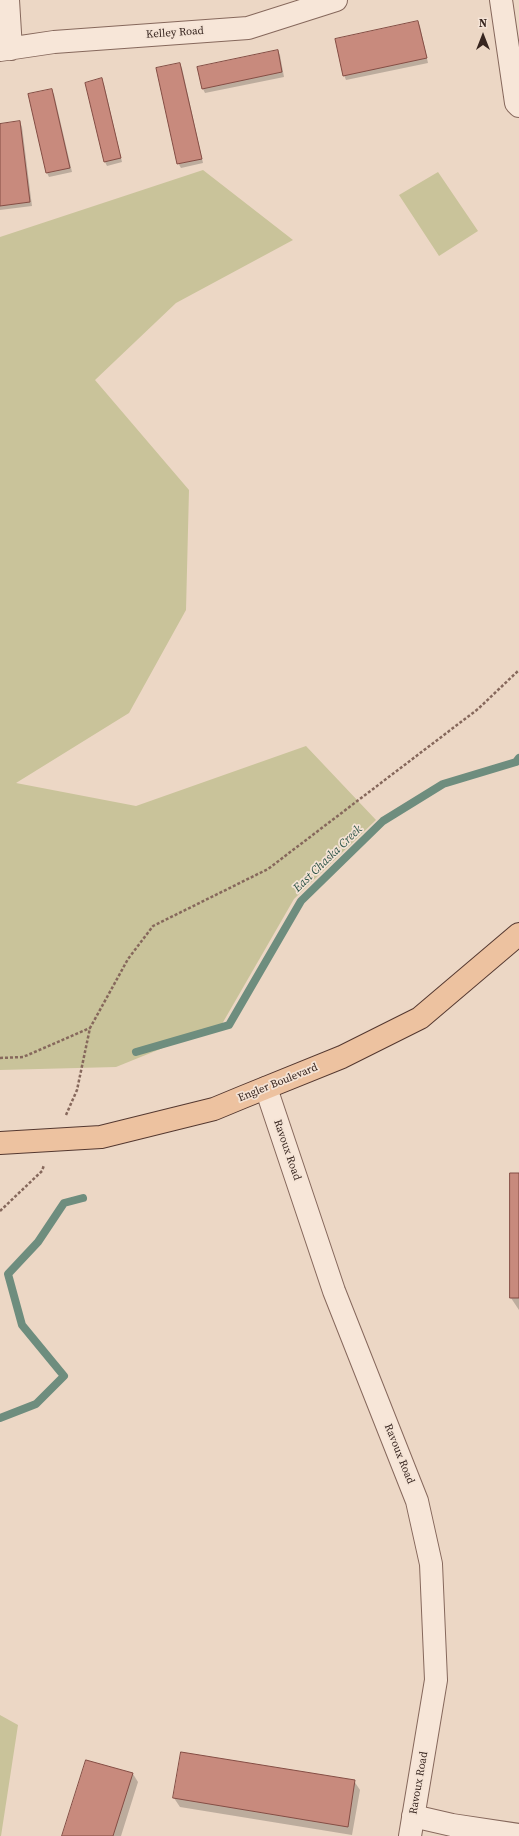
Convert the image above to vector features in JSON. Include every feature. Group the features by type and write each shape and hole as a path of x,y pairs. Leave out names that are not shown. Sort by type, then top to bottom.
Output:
{"main road":[{"name":"Engler Boulevard","path":"0,1143 101,1137 214,1109 342,1057 420,1018 519,934"}],"street":[{"path":"5,49 8,0"},
{"name":"Kelley Road","path":"5,49 54,42 248,28 336,0"},
{"path":"501,0 516,103 519,106"},
{"name":"Ravoux Road","path":"266,1088 334,1291 418,1501 431,1564 436,1680 412,1826"},
{"path":"412,1826 452,1825 519,1835"}],"path":[{"path":"0,1211 42,1171 77,1090 90,1028 128,959 153,926 268,869 478,709 519,670"},
{"path":"0,1058 23,1057 90,1028"}],"shaded area":[{"path":"203,170 293,240 176,303 95,380 189,490 186,610 129,713 16,783 136,806 306,746 376,820 294,899 222,1024 116,1067 0,1070 0,237"},
{"path":"438,172 478,231 439,256 399,195"},
{"path":"0,1715 18,1725 1,1836 0,1836"}],"building":[{"path":"418,21 427,58 343,76 335,39"},
{"path":"278,50 282,72 202,89 197,67"},
{"path":"180,63 202,159 177,164 156,68"},
{"path":"102,78 121,158 104,162 85,83"},
{"path":"52,89 70,168 46,173 28,94"},
{"path":"20,121 30,202 0,206 0,124"},
{"path":"510,1173 519,1173 519,1298 510,1298"},
{"path":"181,1752 355,1780 348,1827 173,1798"},
{"path":"86,1760 133,1773 113,1836 62,1836"}],"waterway":[{"name":"East Chaska Creek","path":"136,1052 229,1025 301,901 383,821 443,784 516,762 519,758"},
{"name":"East Chaska Creek","path":"0,1418 36,1404 64,1376 22,1325 8,1274 38,1242 64,1203 83,1198"}]}
